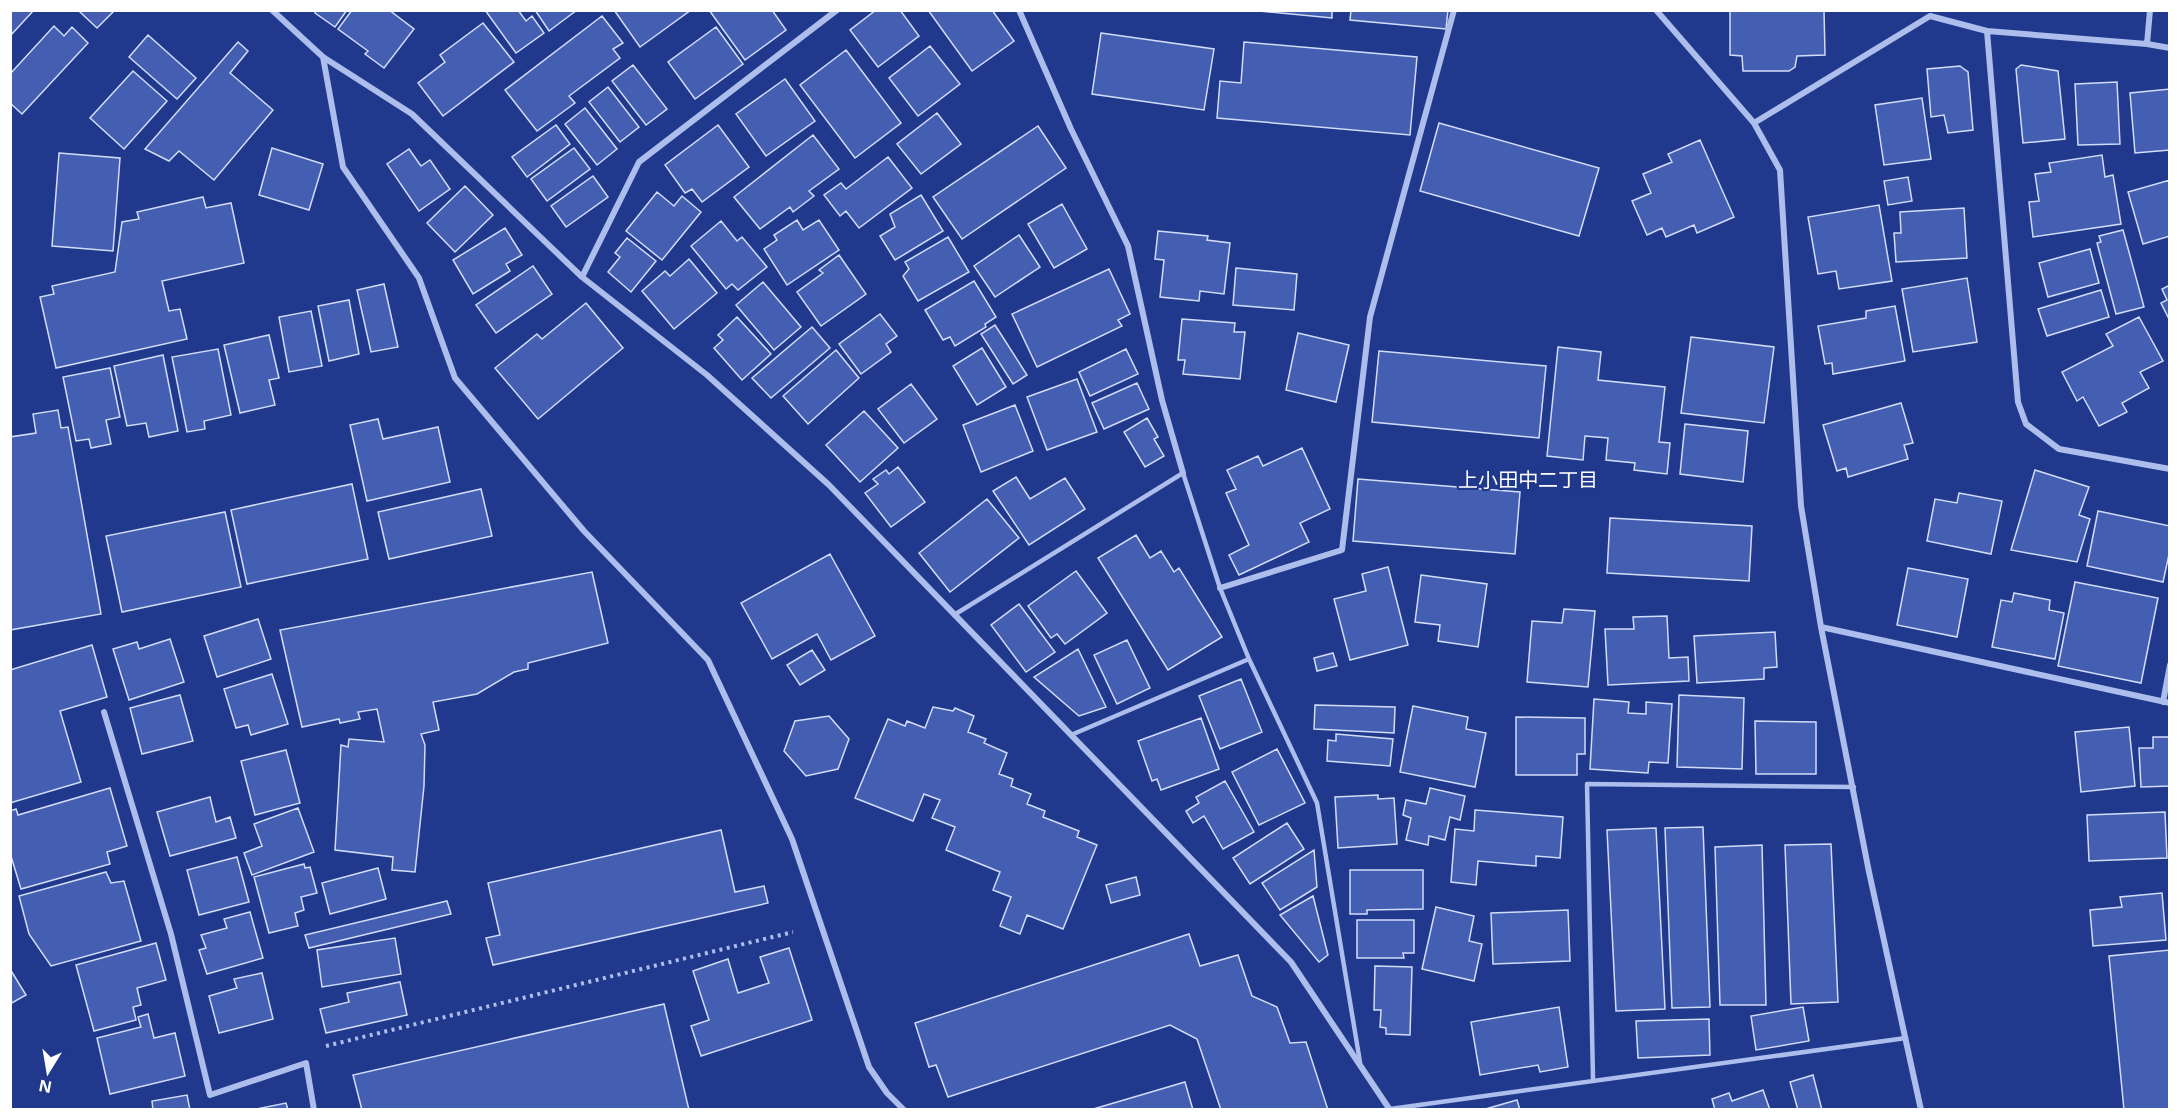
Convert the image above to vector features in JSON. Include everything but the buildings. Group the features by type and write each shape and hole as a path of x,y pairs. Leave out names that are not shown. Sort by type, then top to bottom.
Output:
{"street":[{"path":"272,10 323,57 412,114 582,277 707,375 829,485 1291,962 1390,1109"},
{"path":"582,277 639,162 837,10"},
{"path":"1019,10 1071,129 1128,246 1162,400 1183,474"},
{"path":"1220,588 1342,550 1370,317 1454,10"},
{"path":"1656,10 1754,123 1780,170 1801,506 1821,627 1869,872 1921,1110"},
{"path":"2147,44 2150,10"},
{"path":"1754,123 1930,13 1987,31 2147,44 2169,48"},
{"path":"1987,31 2018,402 2026,424 2059,449 2169,469"},
{"path":"323,57 343,167 419,278 455,378 584,531 708,660 792,839 869,1067 887,1093 904,1110"},
{"path":"1821,627 2166,703 2169,665"},
{"path":"104,712 171,934 210,1095 306,1063 314,1110"}],"lane":[{"path":"954,615 1183,474 1220,588 1248,659 1317,803 1360,1062"},
{"path":"1071,735 1248,659"},
{"path":"1593,1079 1587,784 1854,787"},
{"path":"1390,1109 1593,1079 1906,1038"}],"path":[{"path":"306,1063 319,1048 820,926"}],"district":[{"name":"上小田中二丁目","path":"1528,480"}]}
